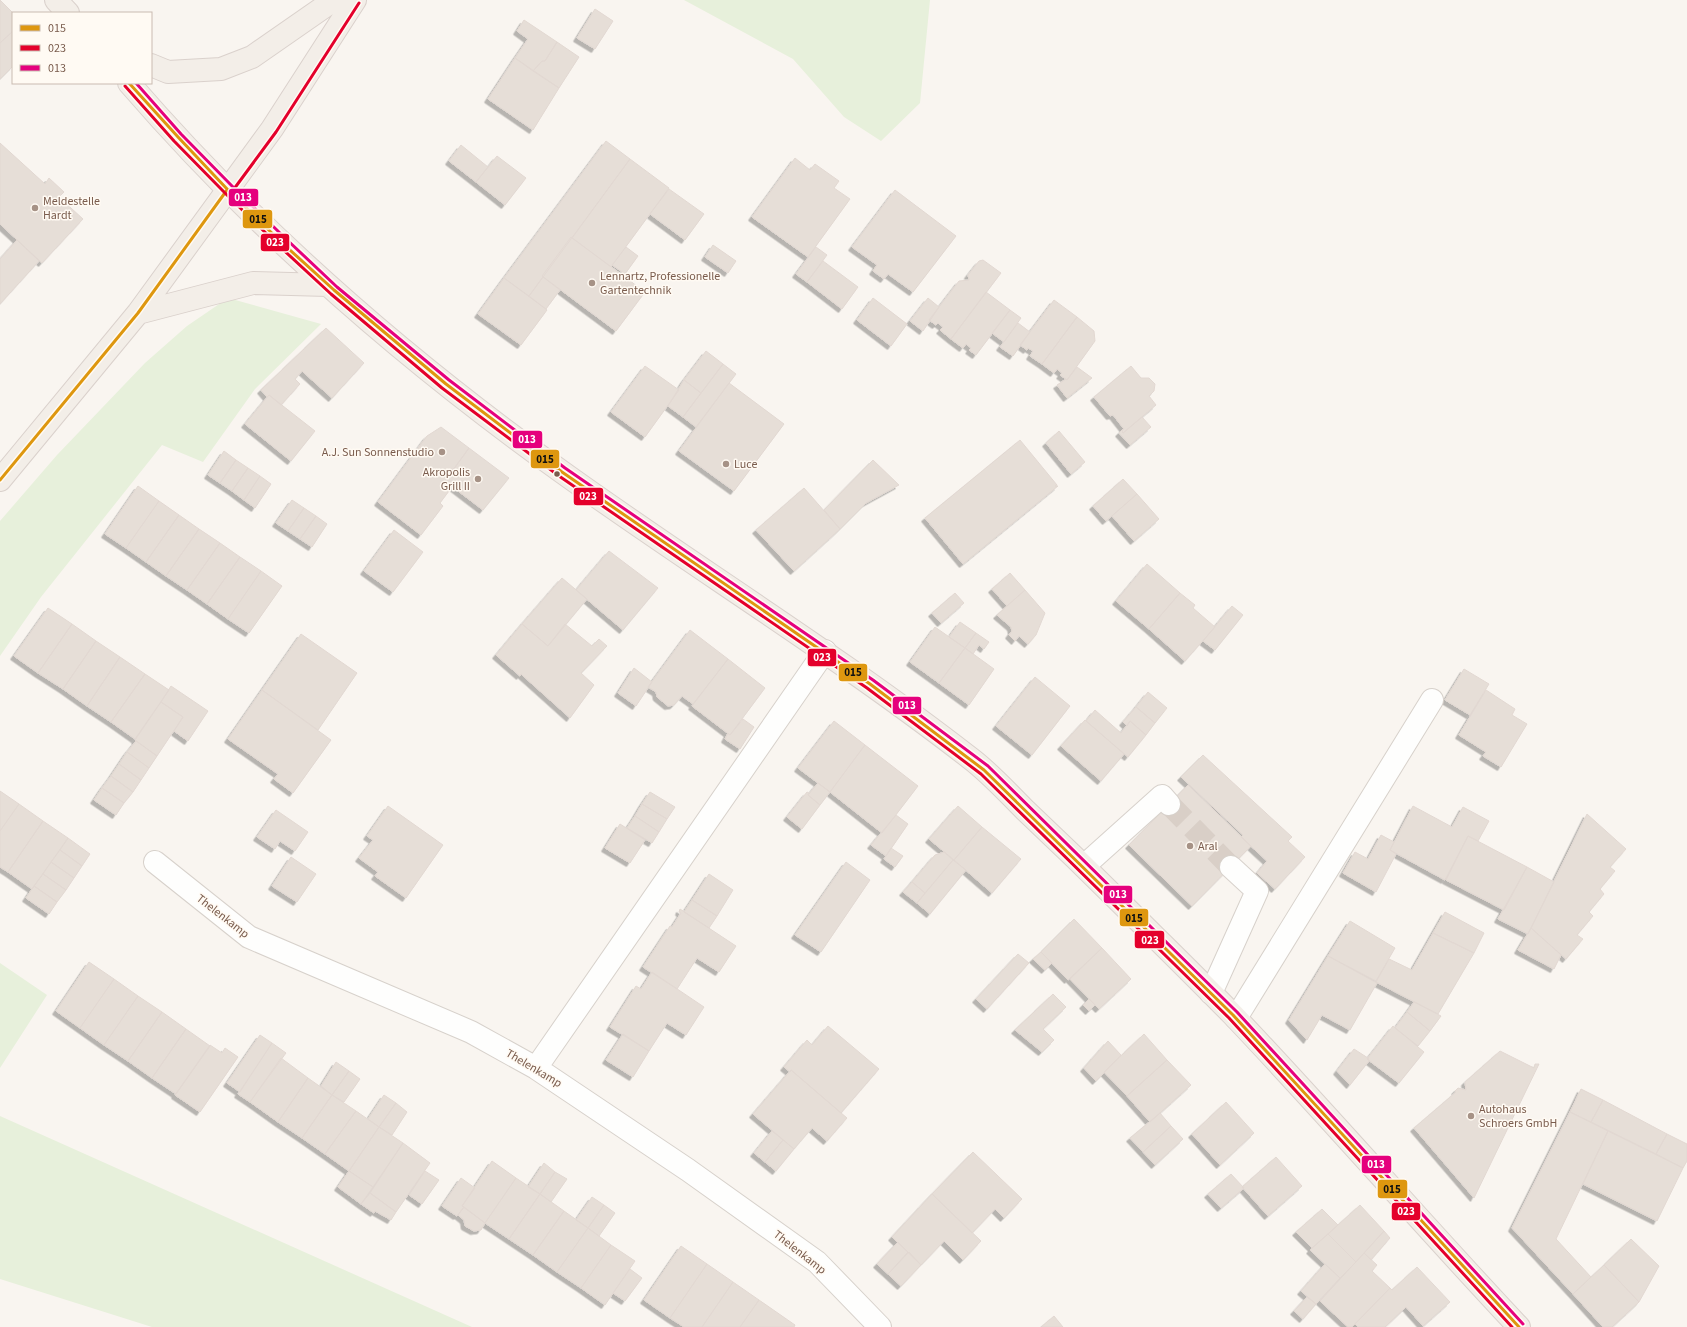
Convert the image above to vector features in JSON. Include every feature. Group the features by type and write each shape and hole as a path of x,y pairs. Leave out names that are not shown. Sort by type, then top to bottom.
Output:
{"main road":[{"path":"56,0 67,12"},
{"path":"152,65 168,72 220,69 246,60 334,0"},
{"path":"0,480 138,313 272,129 356,0"},
{"path":"130,84 171,132 227,190 328,285 392,341 441,381 560,470 706,572 825,652 975,762 1084,866 1236,1018 1519,1327"},
{"path":"138,313 253,283 328,285"}],"street":[{"path":"536,1068 825,652"},
{"path":"1236,1018 1432,700"},
{"path":"1084,866 1162,796 1169,804"},
{"name":"Thelenkamp","path":"155,862 249,938 471,1032 536,1068 688,1170 817,1262 880,1327"},
{"path":"1211,993 1258,891 1231,867"}],"green space":[{"path":"684,0 930,0 920,103 881,141 844,117 793,59"},
{"path":"228,298 321,324 255,389 203,462 162,445 41,597 0,656 0,521 57,455 145,363 187,326"},
{"path":"0,963 47,995 0,1068"},
{"path":"0,1116 472,1327 152,1327 0,1279"}],"building":[{"path":"0,0 12,12 12,32 0,43"},
{"path":"595,9 613,21 595,49 577,38"},
{"path":"524,20 557,42 545,61 542,61 533,71 515,58 528,39 517,31"},
{"path":"12,32 12,67 0,79 0,43"},
{"path":"557,42 579,57 559,88 533,71 542,61 545,61"},
{"path":"515,58 559,88 533,130 488,99"},
{"path":"606,141 630,159 529,296 504,278"},
{"name":"Meldestelle Hardt","path":"0,143 45,184 49,178 64,192 59,197 83,219 42,263 0,224"},
{"path":"461,145 488,167 476,182 449,161"},
{"path":"497,156 526,178 505,205 476,182"},
{"path":"795,158 810,170 815,164 839,181 834,188 850,199 808,257 752,217"},
{"path":"630,159 669,188 611,267 572,238"},
{"path":"669,189 704,214 685,240 650,214"},
{"path":"895,190 956,236 913,292 888,274 884,279 873,271 877,265 852,247"},
{"name":"Lennartz, Professionelle Gartentechnik","path":"571,237 645,292 616,331 542,276"},
{"path":"17,240 39,261 0,304 0,259"},
{"path":"713,245 736,261 728,273 705,257"},
{"path":"626,247 638,256 625,274 612,265"},
{"path":"816,247 827,255 807,282 796,274"},
{"path":"983,260 1001,273 951,339 940,330 943,327 938,323 936,325 929,320 959,281 969,280 968,275 979,261"},
{"path":"823,261 858,287 842,309 807,282"},
{"path":"543,277 560,290 546,309 529,296"},
{"path":"504,278 547,310 521,345 478,314"},
{"path":"986,292 1010,310 976,355 969,350 971,348 966,344 963,348 951,339"},
{"path":"873,298 907,324 891,346 857,320"},
{"path":"928,298 939,307 923,331 910,321"},
{"path":"1054,300 1077,317 1042,364 1030,356 1033,351 1028,348 1027,350 1020,345"},
{"path":"1010,310 1021,318 1004,342 992,333"},
{"path":"1077,317 1094,331 1095,341 1067,380 1060,375 1062,373 1057,369 1054,373 1042,364"},
{"path":"1018,323 1030,332 1013,356 1000,347"},
{"path":"326,328 364,363 332,398 302,371 295,379 300,384 281,405 269,395 267,397 261,390"},
{"path":"706,351 723,364 701,393 684,380"},
{"path":"723,364 736,374 696,427 683,417"},
{"path":"645,366 679,390 645,437 611,412"},
{"path":"1131,366 1141,378 1149,378 1155,384 1154,391 1149,396 1156,405 1123,433 1122,430 1124,429 1113,415 1110,416 1094,397"},
{"path":"1077,367 1092,378 1067,398 1057,385 1066,379 1067,380"},
{"path":"684,380 701,393 683,417 668,406"},
{"path":"729,383 784,424 734,491 679,451"},
{"path":"269,395 315,431 291,461 245,424"},
{"path":"1142,417 1151,427 1130,445 1119,433 1122,430 1123,433"},
{"path":"441,427 469,448 445,481 452,487 440,503 443,506 421,535 378,502 427,436"},
{"path":"1059,431 1085,462 1071,474 1046,443"},
{"path":"1020,440 1057,485 1055,486 1058,486 963,564 925,518"},
{"path":"469,448 509,478 483,510 445,481"},
{"path":"224,451 236,460 220,483 208,475"},
{"path":"236,460 248,468 232,491 220,483"},
{"path":"873,460 899,485 866,503 840,529 824,510"},
{"path":"248,468 260,476 244,500 232,491"},
{"path":"260,476 271,484 255,508 244,500"},
{"path":"1123,479 1137,494 1106,521 1093,506"},
{"path":"138,486 159,501 126,548 105,534"},
{"path":"804,488 840,529 794,571 756,530"},
{"path":"1137,494 1159,519 1134,541 1112,516"},
{"path":"292,500 304,508 288,531 276,523"},
{"path":"159,501 179,515 146,562 126,548"},
{"path":"304,508 316,516 300,539 288,531"},
{"path":"179,515 199,529 166,576 146,562"},
{"path":"316,516 327,524 312,547 300,539"},
{"path":"199,529 220,543 187,590 166,576"},
{"path":"394,530 423,552 393,592 364,571"},
{"path":"220,543 240,557 207,604 187,590"},
{"path":"609,551 658,588 623,630 576,590"},
{"path":"240,557 261,571 228,619 207,604"},
{"path":"1147,564 1180,593 1149,629 1116,601"},
{"path":"261,571 282,586 249,633 228,619"},
{"path":"1010,573 1025,590 1007,606 992,589"},
{"path":"562,578 587,599 548,646 522,624"},
{"path":"1025,590 1045,613 1036,635 1028,644 1019,636 1015,641 1009,635 1012,631 1011,627 997,615"},
{"path":"955,593 964,603 941,623 932,613"},
{"path":"1180,593 1195,605 1193,608 1215,627 1185,661 1149,629"},
{"path":"1232,606 1243,615 1215,650 1203,641"},
{"path":"48,608 72,624 38,673 14,656"},
{"path":"960,622 976,633 965,648 949,637"},
{"path":"72,624 96,641 63,689 38,673"},
{"path":"522,624 548,646 565,624 592,646 599,639 607,646 581,673 594,685 570,718 521,674 520,676 496,655"},
{"path":"935,627 965,648 939,683 910,662"},
{"path":"690,630 728,659 693,704 682,696 674,705 668,706 657,697 656,692 648,687"},
{"path":"976,633 989,642 984,649 979,645 973,654 965,648"},
{"path":"301,634 357,673 318,730 262,690"},
{"path":"96,641 120,657 87,706 63,689"},
{"path":"965,648 994,669 969,705 939,683"},
{"path":"120,657 145,674 111,722 87,706"},
{"path":"728,659 765,688 730,735 692,706"},
{"path":"634,668 652,682 636,706 618,693"},
{"path":"1464,669 1489,684 1470,715 1445,700"},
{"path":"145,674 169,690 135,739 111,722"},
{"path":"1035,677 1070,706 1032,755 996,726"},
{"path":"171,686 208,711 188,741 174,731 183,717 161,702"},
{"path":"262,690 331,740 293,793 274,779 278,774 228,739"},
{"path":"1486,690 1515,709 1512,715 1527,724 1501,767 1483,756 1486,752 1459,735"},
{"path":"1148,692 1167,708 1155,723 1136,707"},
{"path":"161,702 183,717 157,756 135,740"},
{"path":"1136,707 1155,723 1146,735 1130,721 1127,726 1123,722"},
{"path":"1095,710 1121,733 1130,721 1146,735 1128,757 1086,721"},
{"path":"743,719 754,727 740,749 725,739 728,733 730,735"},
{"path":"1085,720 1124,754 1101,781 1061,746"},
{"path":"834,721 865,745 830,792 798,768"},
{"path":"136,741 157,756 149,768 127,752"},
{"path":"865,745 918,786 882,833 830,792"},
{"path":"127,752 149,768 141,780 119,764"},
{"path":"1203,755 1292,837 1288,841 1305,857 1275,889 1257,873 1267,861 1241,837 1243,835 1181,777"},
{"path":"119,764 141,780 133,792 111,776"},
{"path":"111,776 133,792 124,803 102,788"},
{"path":"818,783 830,792 820,805 808,795"},
{"name":"Aral","path":"1188,785 1251,846 1192,906 1129,845"},
{"path":"102,788 124,803 116,815 94,800"},
{"path":"0,791 19,804 0,831"},
{"path":"650,792 675,807 667,819 642,804"},
{"path":"807,792 809,793 808,795 820,805 802,829 787,817"},
{"path":"19,804 43,821 8,872 0,867 0,831"},
{"path":"642,804 667,819 659,832 635,816"},
{"path":"388,806 443,845 406,898 375,876 378,872 359,858 373,840 367,836"},
{"path":"958,806 982,827 954,860 929,839"},
{"path":"1413,806 1452,827 1463,807 1489,821 1478,841 1468,836 1445,880 1390,850"},
{"path":"276,810 308,832 295,851 280,841 275,849 257,837"},
{"path":"1587,814 1626,849 1610,867 1615,871 1600,889 1604,894 1589,912 1593,916 1577,935 1583,939 1566,959 1531,928"},
{"path":"896,815 908,824 886,856 871,845"},
{"path":"635,816 659,832 652,843 627,828"},
{"path":"43,821 68,838 32,889 8,872"},
{"path":"620,824 645,840 630,863 605,848"},
{"path":"982,827 1021,859 992,893 954,860"},
{"path":"1381,835 1394,842 1390,850 1396,854 1376,892 1343,873 1355,852 1368,859"},
{"path":"1468,836 1527,867 1504,910 1446,880"},
{"path":"68,838 90,854 82,866 60,850"},
{"path":"891,848 903,856 895,867 884,859"},
{"path":"60,850 82,866 74,878 51,862"},
{"path":"944,852 953,860 925,893 912,882 935,855"},
{"path":"291,857 316,874 297,902 272,886"},
{"path":"953,860 966,870 930,914 917,903"},
{"path":"51,862 74,878 66,890 43,874"},
{"path":"846,862 870,880 821,952 795,935"},
{"path":"1527,867 1554,882 1528,934 1498,919"},
{"path":"43,874 66,890 57,902 34,886"},
{"path":"709,874 733,890 717,916 692,900"},
{"path":"912,882 925,893 917,903 903,892"},
{"path":"34,886 57,902 49,914 26,898"},
{"path":"692,900 717,916 709,928 684,912"},
{"path":"680,909 736,946 719,972 697,958 677,989 643,967 670,926 672,927 681,913 679,912"},
{"path":"1445,912 1484,933 1474,953 1433,933"},
{"path":"1074,919 1102,948 1068,980 1041,952"},
{"path":"1350,921 1395,948 1376,981 1328,956"},
{"path":"1531,928 1561,955 1554,969 1518,950"},
{"path":"1433,933 1474,953 1438,1014 1376,982 1389,959 1412,970"},
{"path":"1102,948 1131,979 1099,1009 1070,979"},
{"path":"1041,952 1052,963 1045,970 1033,959"},
{"path":"1018,954 1029,963 987,1009 976,999"},
{"path":"1328,956 1377,983 1350,1030 1322,1015 1307,1040 1289,1020"},
{"path":"89,962 114,979 80,1028 56,1011"},
{"path":"652,972 704,1007 686,1035 667,1023 649,1051 610,1027 636,986 641,989"},
{"path":"114,979 138,996 104,1045 80,1028"},
{"path":"1053,994 1066,1007 1043,1029 1054,1040 1042,1052 1015,1030"},
{"path":"138,996 162,1012 128,1061 104,1045"},
{"path":"1089,999 1095,1005 1089,1011 1083,1005"},
{"path":"1414,1002 1441,1016 1430,1031 1407,1012"},
{"path":"162,1012 186,1029 152,1078 128,1061"},
{"path":"1407,1012 1430,1031 1418,1046 1395,1028"},
{"path":"828,1026 879,1069 841,1113 791,1070 790,1072 784,1067 807,1040 812,1045"},
{"path":"1393,1026 1424,1052 1399,1083 1367,1059"},
{"path":"186,1029 210,1046 176,1094 152,1078"},
{"path":"623,1034 649,1051 633,1077 606,1060"},
{"path":"1144,1034 1167,1060 1127,1096 1104,1072"},
{"path":"260,1035 272,1043 240,1092 227,1083"},
{"path":"1108,1041 1121,1055 1096,1081 1084,1068"},
{"path":"272,1043 286,1053 250,1102 238,1094"},
{"path":"210,1045 222,1053 225,1048 238,1057 200,1112 175,1095"},
{"path":"1354,1049 1368,1058 1369,1061 1350,1085 1337,1071"},
{"name":"Autohaus Schroers GmbH","path":"1500,1051 1534,1068 1535,1064 1539,1064 1474,1198 1414,1128 1456,1092 1455,1091 1458,1088 1466,1090 1465,1082"},
{"path":"281,1058 308,1078 278,1122 250,1102"},
{"path":"1167,1060 1191,1085 1150,1122 1127,1096"},
{"path":"336,1062 349,1071 332,1095 321,1086"},
{"path":"791,1070 847,1118 827,1141 812,1128 794,1149 753,1114"},
{"path":"349,1071 360,1079 344,1102 332,1095"},
{"path":"308,1078 332,1095 302,1138 278,1122"},
{"path":"1581,1089 1603,1100 1591,1122 1570,1112"},
{"path":"332,1095 356,1111 325,1154 302,1138"},
{"path":"384,1095 396,1103 379,1127 368,1119"},
{"path":"1603,1100 1667,1134 1656,1154 1591,1122"},
{"path":"1226,1102 1254,1133 1220,1165 1192,1134"},
{"path":"396,1103 407,1112 392,1135 379,1127"},
{"path":"356,1111 379,1127 349,1171 325,1154"},
{"path":"1570,1112 1608,1131 1556,1239 1591,1277 1573,1294 1512,1228"},
{"path":"1160,1113 1171,1126 1143,1152 1130,1138"},
{"path":"1171,1126 1183,1139 1155,1165 1143,1152"},
{"path":"379,1127 403,1143 373,1187 349,1171"},
{"path":"772,1131 783,1140 765,1162 754,1153"},
{"path":"1608,1131 1683,1168 1657,1221 1583,1184"},
{"path":"1667,1134 1687,1144 1687,1161 1683,1168 1656,1154"},
{"path":"783,1140 794,1149 776,1171 765,1162"},
{"path":"403,1143 430,1163 396,1212 370,1193"},
{"path":"973,1152 1022,1199 1004,1218 995,1209 972,1233 932,1194"},
{"path":"1276,1157 1302,1186 1268,1216 1242,1187"},
{"path":"492,1161 516,1178 485,1223 462,1206"},
{"path":"544,1163 555,1172 540,1194 528,1187"},
{"path":"349,1171 373,1187 361,1204 338,1187"},
{"path":"425,1171 439,1180 422,1204 409,1195"},
{"path":"555,1172 567,1179 551,1202 540,1194"},
{"path":"1231,1174 1244,1188 1221,1208 1208,1194"},
{"path":"461,1178 475,1188 462,1206 464,1207 457,1216 442,1206"},
{"path":"516,1178 540,1194 509,1239 485,1223"},
{"path":"370,1193 396,1212 391,1220 375,1211 374,1213 361,1204"},
{"path":"540,1194 564,1211 533,1255 509,1239"},
{"path":"932,1194 981,1241 963,1260 944,1241 921,1265 892,1237"},
{"path":"592,1197 604,1205 588,1228 576,1220"},
{"path":"604,1205 615,1213 599,1236 588,1228"},
{"path":"1360,1205 1384,1231 1356,1262 1328,1234"},
{"path":"464,1207 485,1223 481,1230 474,1231 465,1226 464,1220 458,1215"},
{"path":"1322,1209 1338,1225 1312,1248 1296,1232"},
{"path":"564,1211 588,1228 557,1272 533,1255"},
{"path":"588,1228 611,1245 581,1288 557,1272"},
{"path":"1384,1231 1390,1238 1371,1260 1364,1253"},
{"path":"1328,1234 1356,1262 1340,1278 1310,1250"},
{"path":"1631,1239 1659,1266 1639,1302 1604,1265"},
{"path":"898,1242 908,1252 888,1274 877,1264"},
{"path":"611,1245 635,1261 605,1305 581,1288"},
{"path":"681,1246 707,1264 670,1318 644,1300"},
{"path":"909,1252 921,1265 901,1286 888,1274"},
{"path":"1364,1253 1377,1265 1372,1271 1390,1288 1352,1327 1348,1327 1320,1301"},
{"path":"707,1264 733,1282 702,1327 684,1327 670,1318"},
{"path":"1325,1264 1340,1278 1316,1304 1301,1291"},
{"path":"1604,1265 1639,1302 1612,1327 1603,1327 1573,1294"},
{"path":"1417,1267 1450,1302 1423,1326 1406,1307 1385,1327 1358,1327 1355,1324 1390,1288 1392,1290"},
{"path":"630,1269 642,1278 625,1301 613,1293"},
{"path":"733,1282 759,1300 740,1327 702,1327"},
{"path":"1307,1297 1316,1304 1303,1319 1294,1311"},
{"path":"759,1300 795,1325 794,1327 740,1327"},
{"path":"1054,1316 1063,1327 1041,1327"}],"tunnel":[{"path":"1169,804 1231,867"}],"transit line":[{"name":"023","path":"231,193 276,132 359,3"},
{"name":"015","path":"130,84 228,190 280,241 334,290 446,384 562,472 870,684 984,770 1233,1015 1519,1327"},
{"name":"013","path":"137,84 181,134 284,237 337,287 449,380 565,468 873,680 988,766 1237,1012 1523,1324"},
{"name":"023","path":"125,86 174,141 277,244 331,294 442,388 559,476 867,688 981,774 1229,1018 1512,1327"},
{"name":"015","path":"0,480 138,313 227,190"}],"place":[{"name":"Meldestelle Hardt","path":"35,208"},
{"name":"Lennartz, Professionelle Gartentechnik","path":"592,283"},
{"name":"A.J. Sun Sonnenstudio","path":"442,452"},
{"name":"Luce","path":"726,464"},
{"name":"Akropolis Grill II","path":"478,479"},
{"name":"Aral","path":"1190,846"},
{"name":"Autohaus Schroers GmbH","path":"1471,1116"}]}
